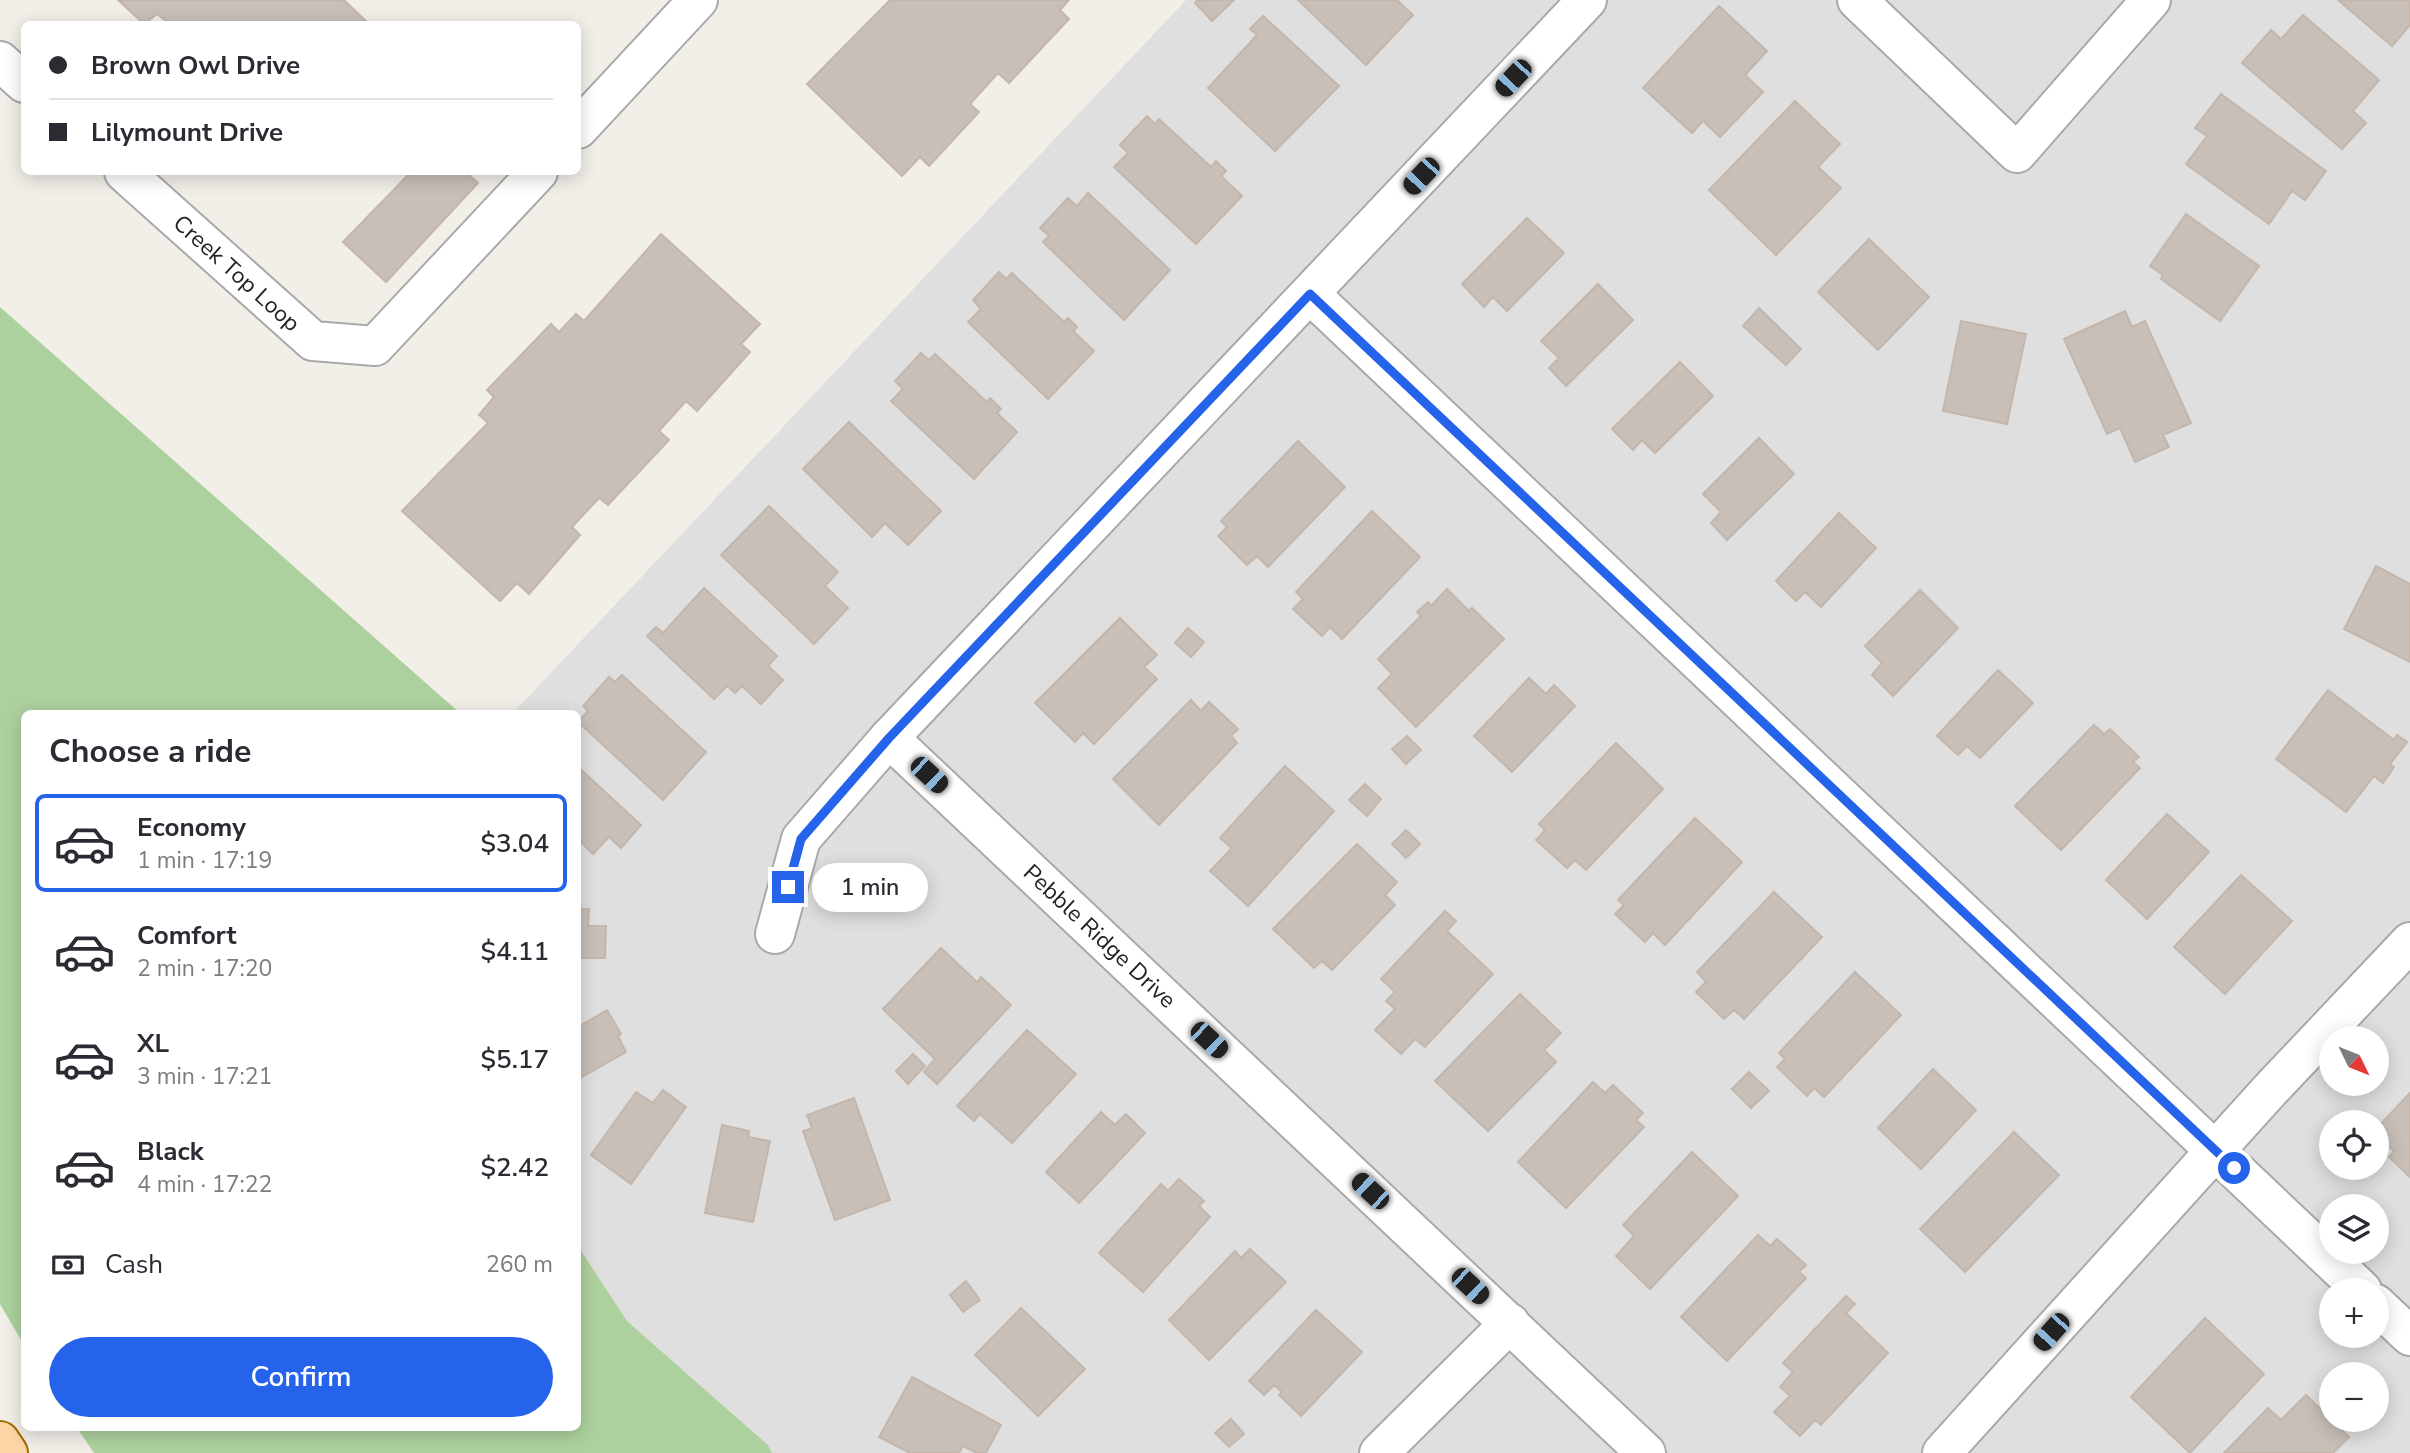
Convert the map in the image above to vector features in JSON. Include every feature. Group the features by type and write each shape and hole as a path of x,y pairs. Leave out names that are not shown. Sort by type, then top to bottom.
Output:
{"main road":[{"path":"0,1441 8,1453"}],"street":[{"path":"581,127 698,0"},
{"path":"775,934 801,839 889,738 1587,0"},
{"path":"1857,0 2017,153 2151,0"},
{"path":"0,61 21,80"},
{"name":"Creek Top Loop","path":"127,175 313,341 375,346 535,175"},
{"path":"1310,294 2349,1278"},
{"name":"Pebble Ridge Drive","path":"889,738 1646,1453"},
{"path":"1942,1453 2215,1151 2410,942"},
{"path":"2389,1316 2410,1336"},
{"path":"1379,1453 1510,1323"}],"shaded area":[{"path":"1186,0 2410,0 2410,1453 772,1453 768,1445 627,1321 581,1251 581,710 516,710"}],"green space":[{"path":"0,307 456,710 21,710 21,1340 0,1304"},
{"path":"581,1251 627,1321 768,1445 772,1453 94,1453 79,1431 581,1431"}],"building":[{"path":"118,0 344,0 366,21 166,21 157,14 148,21 141,21"},
{"path":"890,0 1069,0 1060,10 1069,19 1009,83 998,73 970,104 979,112 929,166 920,157 902,176 807,84"},
{"path":"1197,0 1234,0 1212,21 1195,3"},
{"path":"1298,0 1397,0 1413,15 1366,65"},
{"path":"2338,0 2410,0 2410,25 2392,46"},
{"path":"1719,6 1767,51 1745,75 1763,92 1720,137 1703,121 1692,133 1643,88"},
{"path":"2303,15 2379,80 2353,111 2366,123 2342,149 2242,63 2271,30 2281,39"},
{"path":"1263,16 1339,86 1275,151 1208,88 1257,35 1250,29"},
{"path":"2221,94 2326,171 2305,200 2292,191 2269,224 2186,164 2207,136 2195,128"},
{"path":"1795,101 1840,144 1818,167 1841,188 1776,255 1709,190"},
{"path":"1147,116 1155,124 1159,119 1211,167 1216,161 1226,171 1221,176 1242,196 1196,244 1114,167 1128,153 1120,145"},
{"path":"408,175 469,175 478,183 386,282 343,242"},
{"path":"1088,193 1170,270 1124,320 1043,242 1049,236 1040,228 1068,198 1077,206"},
{"path":"2186,214 2259,266 2220,321 2161,279 2163,275 2150,266"},
{"path":"1527,218 1564,253 1507,311 1493,297 1484,307 1462,284"},
{"path":"661,234 760,324 741,344 750,352 697,411 686,401 659,431 669,440 608,505 599,498 572,527 580,535 529,594 517,583 500,601 402,511 488,423 479,415 494,397 487,390 551,324 559,332 576,314 584,321"},
{"path":"1869,239 1929,297 1878,350 1818,292"},
{"path":"999,272 1006,279 1012,273 1064,322 1068,318 1077,327 1073,331 1094,351 1048,399 968,322 981,309 973,300"},
{"path":"1598,284 1633,320 1566,386 1549,368 1559,358 1541,341"},
{"path":"1759,308 1801,349 1786,365 1743,326"},
{"path":"2125,311 2132,327 2145,321 2191,423 2163,435 2169,447 2135,462 2120,428 2107,434 2064,339"},
{"path":"1961,321 2026,334 2007,424 1943,411"},
{"path":"921,353 929,360 935,354 987,402 990,398 1001,409 997,413 1017,432 974,479 891,401 903,389 895,381"},
{"path":"1680,362 1713,396 1655,453 1642,440 1633,450 1612,429"},
{"path":"849,422 941,511 908,545 885,523 872,537 803,469"},
{"path":"1759,438 1794,474 1727,540 1711,523 1721,512 1703,494"},
{"path":"1298,441 1345,487 1268,567 1257,556 1247,565 1218,536 1227,527 1221,521"},
{"path":"769,506 838,572 825,586 848,608 814,644 721,555"},
{"path":"1372,511 1420,557 1342,639 1330,627 1322,636 1293,609 1303,599 1296,592"},
{"path":"1839,513 1876,548 1821,607 1805,592 1796,601 1776,581"},
{"path":"2376,566 2410,584 2410,662 2344,629"},
{"path":"704,588 777,656 768,666 783,680 761,704 742,686 735,693 727,686 714,699 647,636 656,627 663,633"},
{"path":"1447,589 1469,611 1472,608 1504,639 1416,727 1378,688 1392,674 1378,659 1421,616 1417,612 1428,602 1431,606"},
{"path":"1920,590 1958,628 1893,696 1872,675 1882,663 1865,646"},
{"path":"1120,618 1157,655 1144,667 1157,679 1094,744 1083,733 1075,742 1035,703"},
{"path":"1188,628 1204,642 1191,657 1175,643"},
{"path":"1998,670 2033,703 1980,758 1967,746 1958,755 1937,736"},
{"path":"622,675 706,752 663,800 581,725 581,719 588,711 583,706 609,677 615,682"},
{"path":"1529,678 1546,694 1554,685 1575,706 1512,772 1474,736"},
{"path":"2328,690 2394,740 2397,735 2407,742 2390,764 2394,767 2383,783 2374,776 2346,812 2276,759"},
{"path":"1191,700 1201,711 1209,702 1238,729 1231,736 1237,743 1159,825 1113,779"},
{"path":"2094,725 2104,734 2110,729 2139,757 2133,762 2140,768 2061,850 2015,806"},
{"path":"1407,736 1421,750 1406,764 1392,749"},
{"path":"1616,743 1663,789 1586,870 1575,860 1567,868 1536,840 1545,830 1539,824"},
{"path":"1285,766 1334,811 1248,906 1210,871 1232,848 1220,838"},
{"path":"581,770 641,825 621,848 609,837 593,854 581,842"},
{"path":"1365,784 1381,799 1367,816 1349,800"},
{"path":"2167,814 2209,852 2147,919 2106,880"},
{"path":"1695,818 1742,862 1665,945 1653,933 1645,942 1615,914 1624,905 1618,900"},
{"path":"1406,830 1420,844 1406,858 1392,844"},
{"path":"1357,844 1397,882 1385,895 1395,905 1332,970 1322,961 1314,968 1273,929"},
{"path":"2241,875 2292,921 2225,994 2174,947"},
{"path":"1774,892 1822,937 1744,1019 1734,1010 1724,1019 1696,992 1706,982 1697,972"},
{"path":"581,909 589,909 588,926 606,926 605,958 581,958"},
{"path":"1445,911 1456,921 1447,931 1493,974 1425,1047 1415,1039 1401,1054 1375,1030 1395,1009 1386,1001 1395,992 1381,979"},
{"path":"941,948 977,982 981,977 1011,1005 937,1084 924,1072 935,1059 883,1009"},
{"path":"1855,972 1901,1015 1824,1097 1814,1088 1807,1096 1777,1067 1785,1059 1779,1053"},
{"path":"1520,994 1561,1033 1544,1050 1556,1062 1488,1131 1435,1081"},
{"path":"607,1010 621,1034 618,1036 626,1052 581,1077 581,1025"},
{"path":"1027,1030 1076,1074 1012,1143 980,1114 974,1121 957,1106"},
{"path":"913,1054 925,1066 908,1084 896,1071"},
{"path":"1933,1069 1976,1110 1921,1169 1878,1128"},
{"path":"1749,1072 1769,1091 1751,1108 1732,1089"},
{"path":"1593,1082 1605,1093 1613,1085 1643,1113 1636,1120 1644,1127 1566,1208 1518,1162"},
{"path":"663,1090 686,1107 631,1184 591,1155 636,1092 653,1103"},
{"path":"2410,1093 2410,1177 2389,1157 2394,1151 2389,1147 2389,1115"},
{"path":"854,1098 890,1200 835,1220 803,1131 812,1128 807,1115"},
{"path":"1101,1112 1115,1125 1126,1114 1145,1133 1079,1203 1046,1172"},
{"path":"722,1125 749,1131 748,1137 770,1141 753,1222 705,1213"},
{"path":"2014,1132 2059,1175 1965,1272 1920,1229"},
{"path":"1692,1152 1738,1196 1650,1289 1616,1256 1634,1236 1623,1225"},
{"path":"1179,1179 1204,1201 1199,1206 1210,1217 1143,1292 1099,1253 1161,1184 1168,1191"},
{"path":"1758,1235 1770,1246 1777,1239 1806,1265 1799,1272 1806,1278 1727,1361 1681,1317"},
{"path":"1250,1249 1286,1282 1209,1360 1169,1320 1235,1251 1241,1258"},
{"path":"966,1281 980,1300 963,1312 950,1295"},
{"path":"1846,1296 1855,1304 1846,1313 1888,1353 1821,1425 1815,1420 1800,1436 1774,1412 1790,1396 1780,1387 1793,1372 1783,1363"},
{"path":"1021,1308 1085,1369 1038,1416 975,1355"},
{"path":"1316,1310 1362,1352 1301,1416 1279,1395 1282,1392 1274,1385 1264,1395 1249,1381"},
{"path":"2205,1318 2264,1374 2190,1453 2131,1397"},
{"path":"912,1377 1001,1425 986,1453 977,1453 963,1446 959,1453 910,1453 879,1437"},
{"path":"2306,1395 2319,1408 2319,1432 2344,1432 2349,1437 2333,1453 2224,1453 2268,1408 2281,1420"},
{"path":"1231,1419 1244,1434 1229,1447 1215,1433"}],"route":[{"path":"788,887 801,839 889,738 1310,294 2234,1168"}]}
